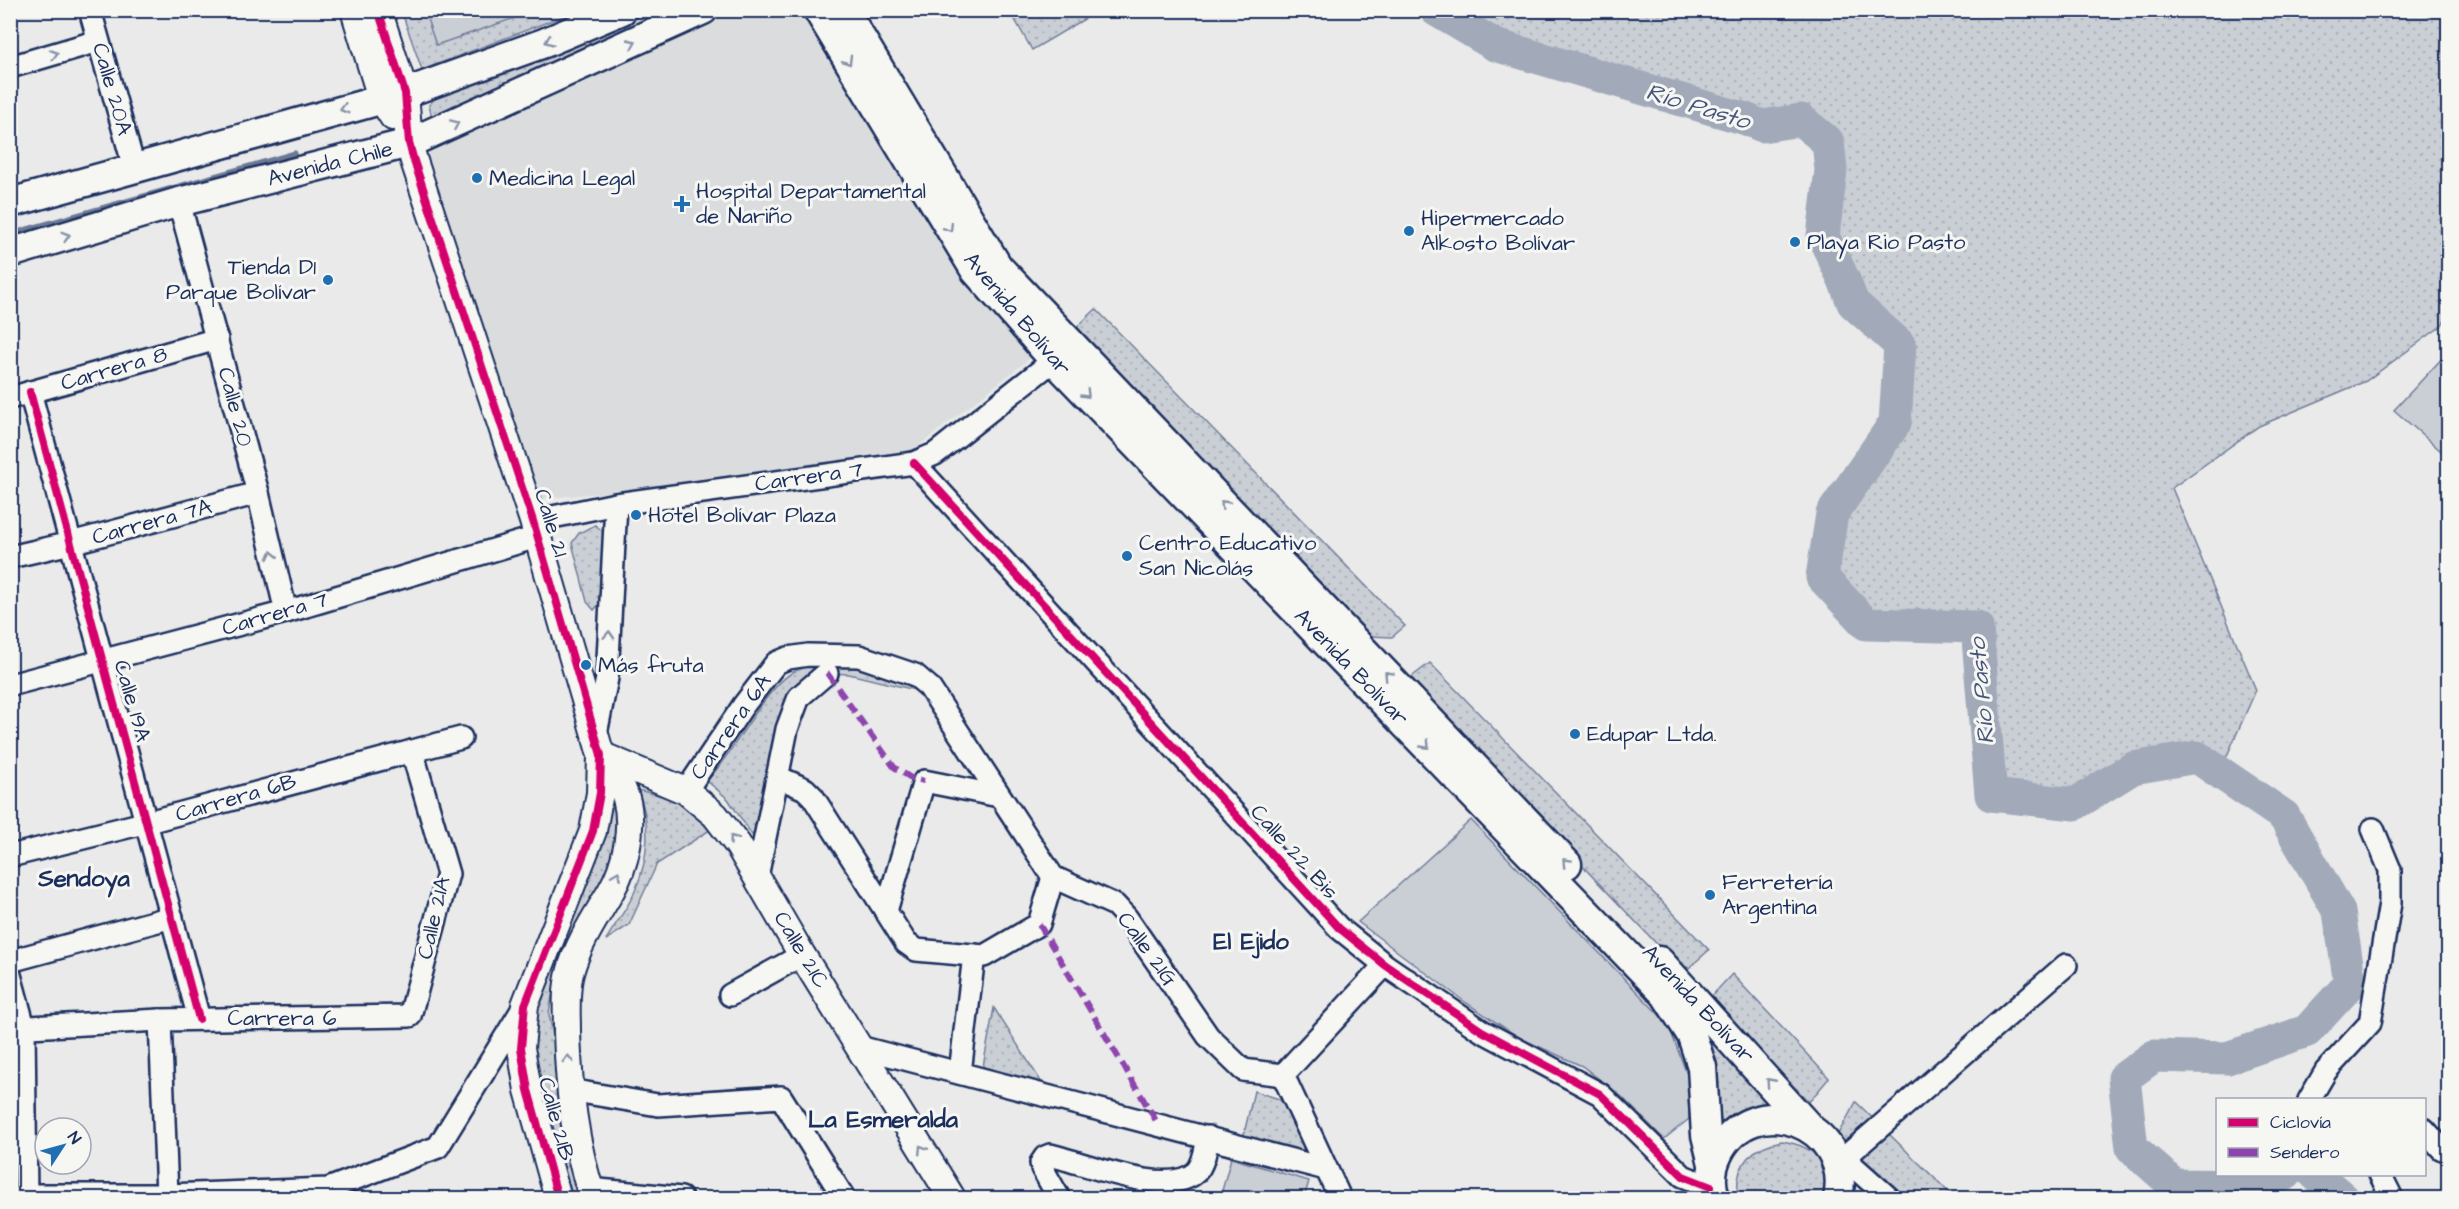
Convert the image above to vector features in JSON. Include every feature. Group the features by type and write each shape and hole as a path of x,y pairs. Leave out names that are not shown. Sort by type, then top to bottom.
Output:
{"main road":[{"path":"10,203 393,96 544,43 622,10"},
{"name":"Avenida Chile","path":"10,254 179,202 409,143 703,10"},
{"name":"Avenida Bolívar","path":"818,10 975,270 1054,360 1665,994 1692,1036 1702,1067 1706,1135 1713,1183"},
{"name":"Avenida Bolívar","path":"844,10 998,267 1700,1005 1826,1142"},
{"path":"1713,1183 1724,1143 1741,1127 1763,1118 1786,1118 1826,1142 1835,1159 1840,1178 1838,1198"}],"street":[{"name":"Calle 20A","path":"90,10 134,168"},
{"name":"Calle 21","path":"354,10 393,96 409,143 535,529 598,745"},
{"name":"Calle 21","path":"378,10 393,96"},
{"path":"10,67 98,41"},
{"name":"Calle 20","path":"179,202 258,493 286,612"},
{"name":"Carrera 8","path":"20,395 217,339"},
{"name":"Carrera 7","path":"10,685 286,612 616,504 914,463 935,454 1054,360"},
{"name":"Calle 19A","path":"20,395 71,543 148,822 199,1019"},
{"name":"Calle 22 Bis","path":"914,463 1339,928 1385,965 1482,1031 1600,1094 1683,1176 1713,1183"},
{"name":"Carrera 7A","path":"10,557 258,493"},
{"name":"Calle 21","path":"520,1048 525,1005 593,831 600,793 598,745 607,678 616,504"},
{"name":"Carrera 6A","path":"686,790 743,706 776,663 788,658 808,655 859,656 915,675 929,687 999,796"},
{"path":"757,877 787,729 799,697 827,673"},
{"name":"Carrera 6B","path":"10,856 148,822 461,738"},
{"name":"Calle 21C","path":"598,745 686,790 715,815 738,845 802,955 952,1198"},
{"name":"Calle 21B","path":"591,1194 578,1148 569,1090 566,995 570,972 593,919 612,889 621,868 630,831 626,799 598,745"},
{"name":"Calle 21A","path":"410,1016 448,874 412,751"},
{"path":"778,777 805,789 813,797 909,947 916,950 984,956 1039,924 1053,877 999,796 924,781 886,911"},
{"path":"2310,1098 2326,1071 2370,1023 2390,903 2390,870 2373,829"},
{"name":"Calle 21G","path":"1053,877 1115,905 1126,917 1208,1036 1243,1070 1283,1075"},
{"path":"10,961 172,917"},
{"path":"730,995 802,955"},
{"path":"960,1073 974,955"},
{"path":"1340,1198 1283,1075 1385,965"},
{"path":"1826,1142 2066,965"},
{"path":"10,975 17,1027 26,1197 328,1189 438,1147 525,1005"},
{"name":"Carrera 6","path":"17,1027 160,1020 410,1016"},
{"path":"160,1020 166,1195"},
{"path":"859,1047 1326,1169"},
{"name":"Calle 21B","path":"520,1048 528,1090 558,1198"},
{"path":"569,1090 658,1105 781,1097 844,1198"},
{"path":"2426,1131 2442,1149 2448,1150"},
{"path":"1059,1198 1042,1168 1041,1163 1045,1157 1050,1155 1144,1180 1169,1183 1183,1180 1197,1171 1208,1137"},
{"name":"Avenida Bolívar","path":"1826,1142 1889,1198"},
{"path":"2381,1176 2392,1198"},
{"path":"591,1194 681,1198"}],"shaded area":[{"path":"401,10 576,11 422,70"},
{"path":"424,10 535,10 535,11 436,45"},
{"path":"644,11 682,11 432,118 429,105 437,96"},
{"name":"Hospital Departamental de Nariño","path":"729,11 805,11 1033,356 897,463 539,499 426,153"},
{"path":"1010,11 1098,11 1032,50"},
{"path":"1436,11 2448,11 2448,317 2440,327 2366,381 2259,426 2172,488 2256,690 2226,758 2197,757 2133,767 2075,804 1991,795 1977,627 1866,624 1822,577 1837,507 1895,423 1900,345 1853,303 1823,236 1831,170 1827,142 1801,120 1762,126 1746,119 1495,45"},
{"path":"1096,309 1405,626 1392,637 1370,636 1351,623 1077,327"},
{"path":"2448,352 2448,457 2394,410"},
{"path":"595,525 604,532 601,602 594,610 587,602 572,543 579,533"},
{"path":"820,663 850,666 924,687 927,693 849,674 827,673 788,708 755,826 760,830 758,844 728,799 707,781 782,680 793,672"},
{"path":"1430,663 1709,950 1689,968 1675,963 1406,681"},
{"path":"608,778 622,813 612,857 601,887 571,936 556,975 549,1013 561,1083 588,1198 570,1198 531,1055 529,1024"},
{"path":"638,790 670,798 688,806 713,828 657,864 629,925 606,940 632,897 640,879 646,853 645,815"},
{"path":"1471,820 1668,1024 1688,1077 1689,1119 1664,1139 1621,1096 1582,1066 1520,1038 1465,1002 1358,922"},
{"path":"1732,974 1829,1078 1809,1102 1708,1000"},
{"path":"994,1008 1044,1086 982,1072"},
{"path":"1704,1025 1778,1111 1722,1130"},
{"path":"1254,1091 1279,1099 1287,1107 1304,1139 1303,1153 1243,1138"},
{"path":"1856,1102 1955,1198 1899,1198 1838,1134"},
{"path":"1782,1141 1805,1148 1819,1159 1826,1175 1828,1198 1738,1198 1739,1176 1747,1159 1761,1148"},
{"path":"1231,1158 1309,1181 1304,1198 1220,1198"}],"waterway":[{"name":"Río Pasto","path":"1436,10 1495,45 1746,119 1762,126 1801,120 1828,142 1831,170 1823,236 1853,303 1900,345 1895,423 1832,514 1822,577 1866,624 1977,627 1991,795 2075,804 2133,768 2197,757 2284,816 2339,912 2350,984 2307,1031 2227,1058 2154,1056 2124,1078 2132,1148 2174,1185 2251,1186 2280,1176"},
{"path":"10,234 295,153"},
{"name":"Río Pasto","path":"2317,1176 2343,1198"}],"marked path":[{"path":"827,673 894,767 911,778 924,781"},
{"path":"1039,924 1158,1124"}],"cycle path":[{"path":"378,10 405,93 409,143 414,161 533,521 601,755 600,793 593,831 525,1005 521,1048 528,1090 558,1198"},
{"path":"30,392 199,1019"},
{"path":"914,463 1339,928 1385,965 1482,1031 1600,1094 1683,1176 1711,1187"}],"place":[{"name":"Medicina Legal","path":"477,178"},
{"name":"Hospital Departamental de Nariño","path":"682,204"},
{"name":"Hipermercado Alkosto Bolívar","path":"1409,231"},
{"name":"Playa Rio Pasto","path":"1795,242"},
{"name":"Tienda D1 Parque Bolívar","path":"328,280"},
{"name":"Hotel Bolívar Plaza","path":"636,515"},
{"name":"Centro Educativo San Nicolás","path":"1127,556"},
{"name":"Más fruta","path":"586,665"},
{"name":"Edupar Ltda.","path":"1575,734"},
{"name":"Ferretería Argentina","path":"1710,895"}],"district":[{"name":"Sendoya","path":"84,879"},
{"name":"El Ejido","path":"1251,942"},
{"name":"La Esmeralda","path":"883,1120"}]}
